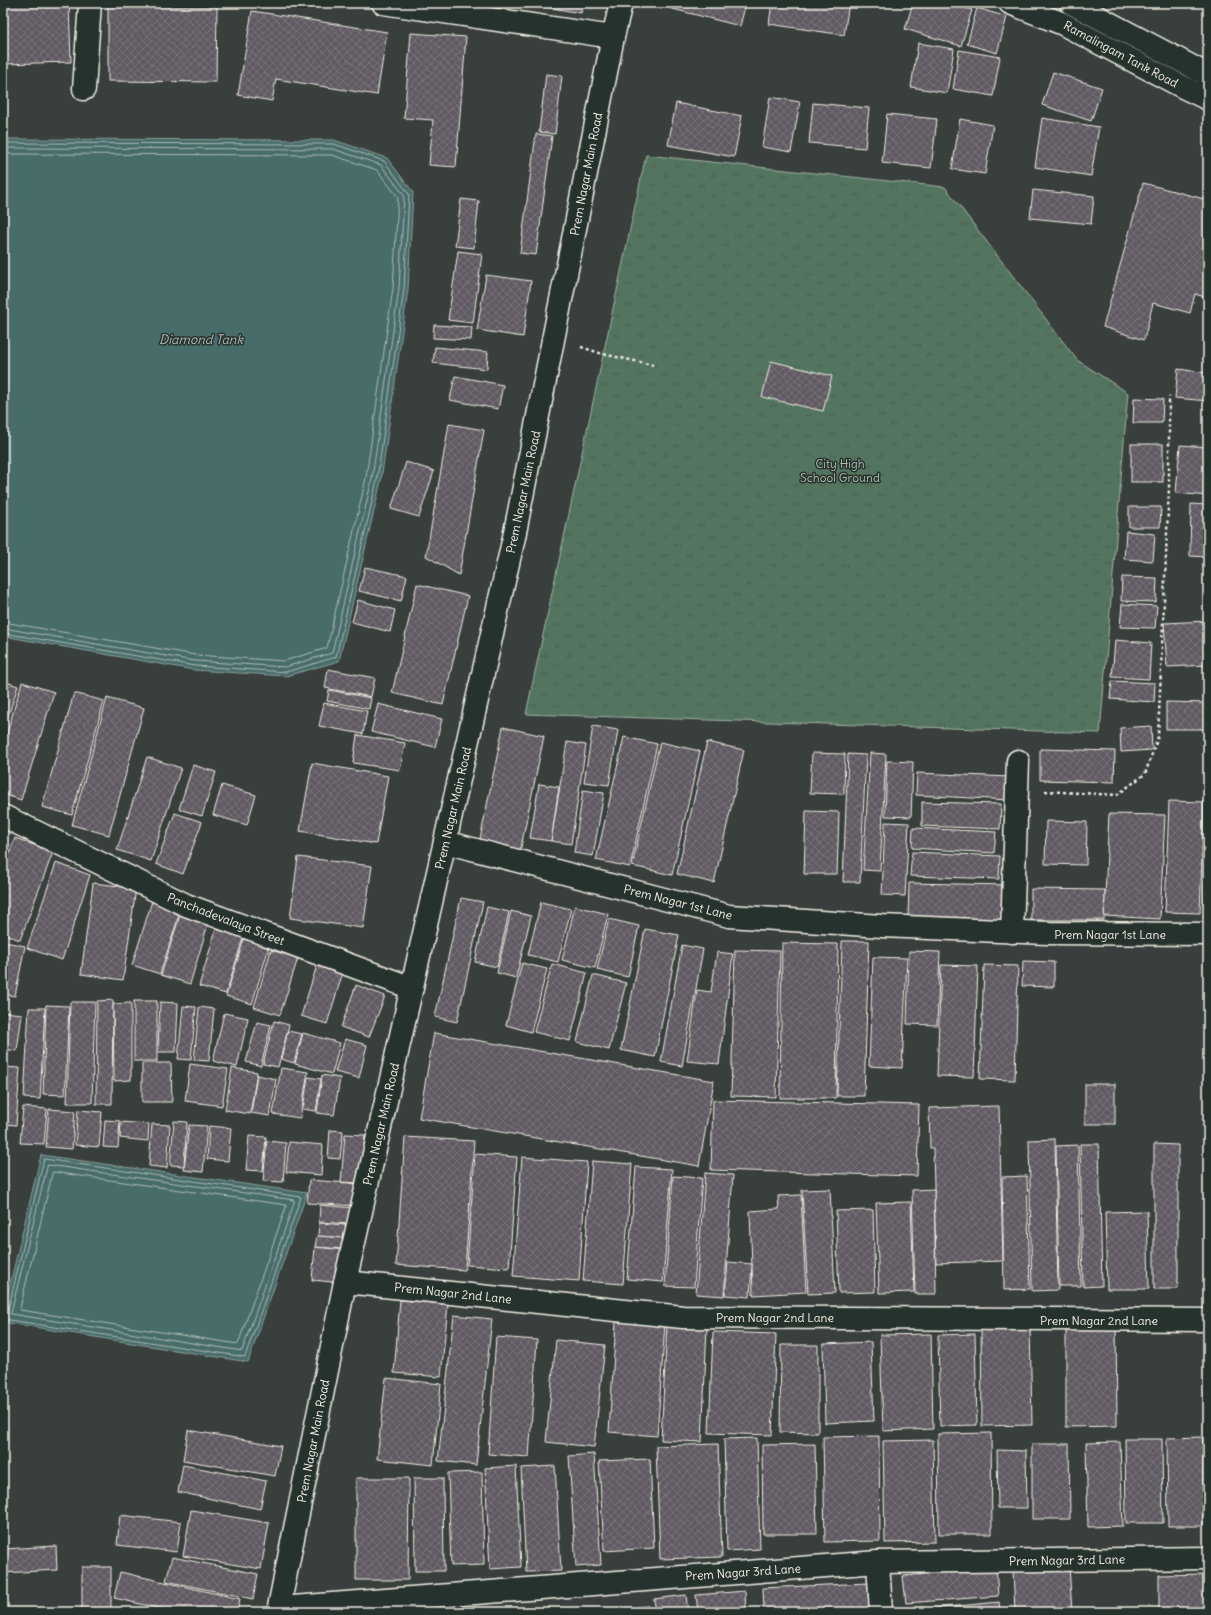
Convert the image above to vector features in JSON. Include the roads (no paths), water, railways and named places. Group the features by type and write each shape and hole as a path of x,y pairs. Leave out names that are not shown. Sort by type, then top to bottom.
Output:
{"street":[{"path":"84,89 90,3"},
{"path":"384,3 613,37"},
{"name":"Prem Nagar Main Road","path":"279,1610 345,1282 514,537 621,3"},
{"name":"Ramalingam Tank Road","path":"1010,3 1061,23 1208,99"},
{"name":"Ramalingam Tank Road","path":"1071,3 1208,75"},
{"path":"1012,932 1018,761"},
{"name":"Panchadevalaya Street","path":"3,816 186,905 412,988"},
{"name":"Prem Nagar 1st Lane","path":"445,842 729,916 882,926 1012,932 1208,934"},
{"name":"Prem Nagar 2nd Lane","path":"345,1282 683,1317 1208,1320"},
{"name":"Prem Nagar 3rd Lane","path":"279,1610 878,1562 1208,1558"},
{"path":"878,1562 881,1612"}],"water":[{"name":"Diamond Tank","path":"3,139 334,140 387,158 413,192 408,289 381,481 339,661 286,676 194,670 3,636"},
{"path":"41,1155 307,1193 248,1362 3,1322 3,1313"}],"park label":[{"name":"City High School Ground","path":"840,470"}]}
